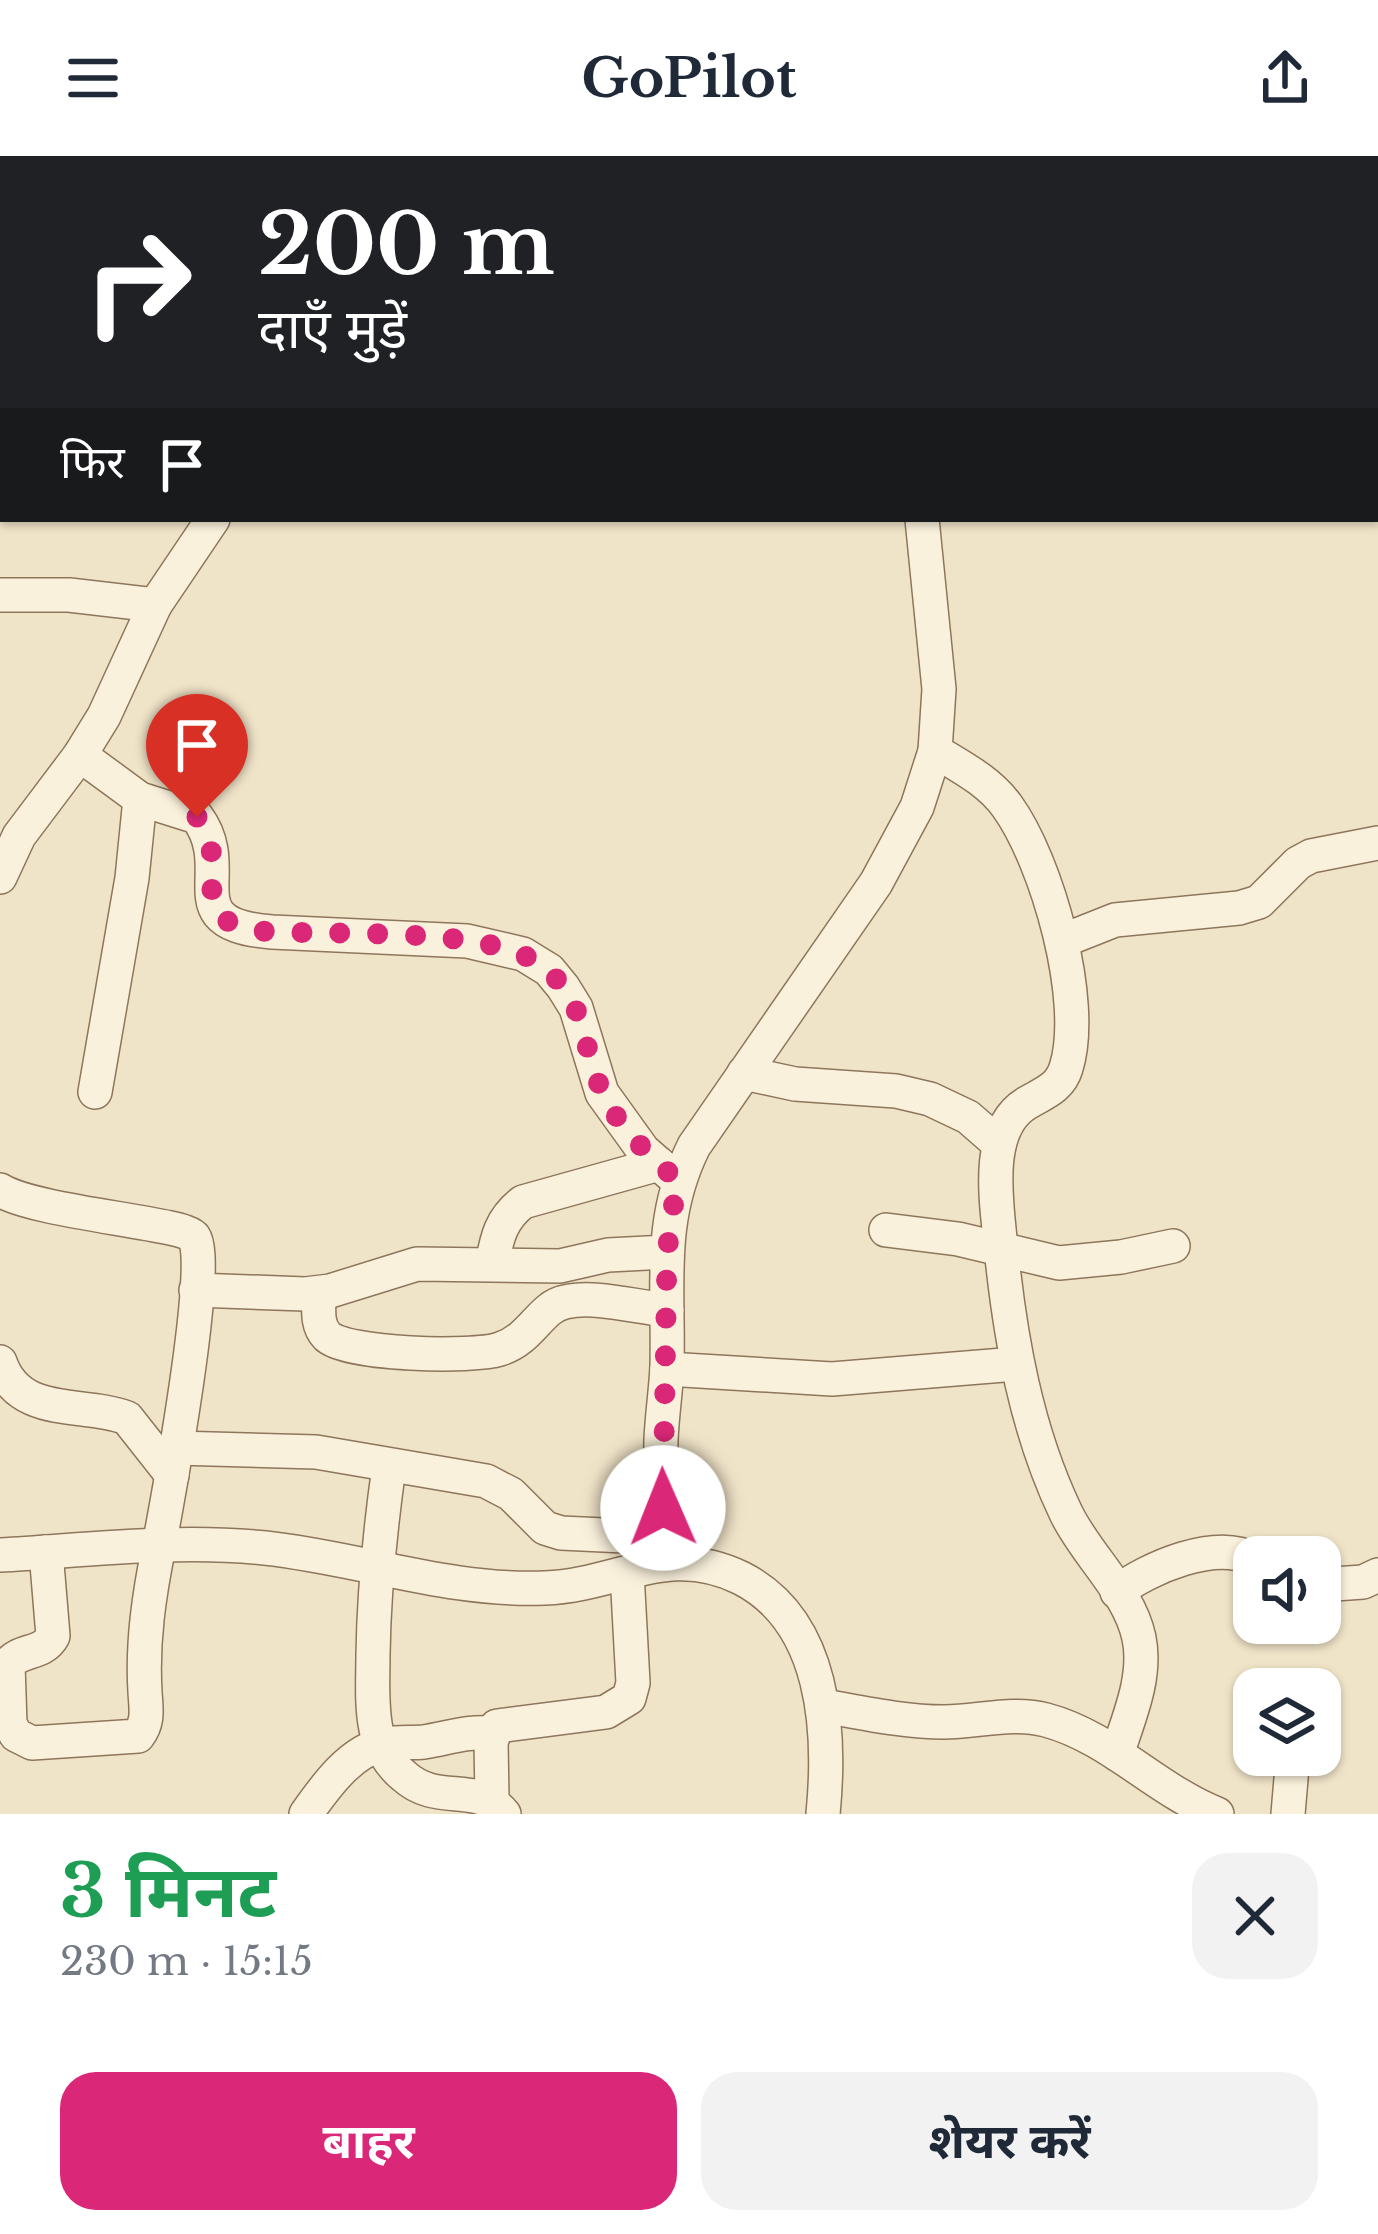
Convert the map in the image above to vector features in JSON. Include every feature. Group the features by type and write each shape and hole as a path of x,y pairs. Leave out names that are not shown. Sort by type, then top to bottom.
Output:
{"street":[{"path":"0,877 20,836 104,716 155,604 211,522"},
{"path":"492,1264 499,1230 508,1213 524,1202 668,1172 694,1146 876,883 916,807 935,752 940,689 922,522"},
{"path":"0,595 69,595 155,604"},
{"path":"935,752 975,774 1004,802 1027,837 1062,940 1070,1005 1069,1061 1062,1078 1045,1095 1023,1104 1008,1121 999,1144 997,1198 1016,1364 1065,1512 1117,1592 1139,1636 1137,1691 1117,1754"},
{"path":"80,755 140,799 184,810 204,826 212,858 213,902 226,923 272,932 467,941 523,954 549,970 575,1008 602,1093 622,1125 668,1172 667,1369 661,1439 669,1550"},
{"path":"95,1092 132,878 140,799"},
{"path":"1062,940 1115,920 1259,902 1311,856 1378,843"},
{"path":"744,1073 795,1084 896,1091 930,1099 968,1117 999,1144"},
{"path":"0,1191 40,1207 190,1231 199,1251 174,1461 145,1622 144,1728 128,1739 32,1743 5,1727 8,1665 22,1654 41,1650 53,1636 46,1552"},
{"path":"886,1230 1059,1263 1173,1246"},
{"path":"196,1290 319,1292 417,1264 560,1266 608,1255 667,1252"},
{"path":"319,1292 323,1333 344,1347 471,1354 499,1350 524,1339 545,1312 573,1300 667,1310"},
{"path":"0,1362 15,1388 29,1398 127,1418 174,1461 316,1452 486,1481 511,1494 545,1528 669,1550 745,1580 784,1613 809,1654 824,1706 824,1814"},
{"path":"667,1369 832,1379 1016,1364"},
{"path":"389,1467 374,1569 373,1700 380,1744 400,1774 415,1785 449,1796 481,1796 498,1807"},
{"path":"0,1555 159,1545 271,1549 374,1569 514,1588 550,1588 627,1573 669,1550"},
{"path":"1117,1592 1137,1576 1177,1560 1233,1553"},
{"path":"307,1814 352,1761 380,1744 431,1741 469,1731 492,1733 508,1722 607,1712 628,1698 633,1683 627,1573"},
{"path":"1341,1584 1378,1576"},
{"path":"824,1706 922,1721 1043,1719 1079,1732 1191,1804 1216,1814"},
{"path":"492,1733 498,1807"},
{"path":"1288,1814 1291,1776"}],"route":[{"path":"197,817 209,838 213,902 226,923 272,932 467,941 523,954 549,970 563,987 575,1008 602,1093 643,1150 677,1180 667,1252 663,1508"}]}
